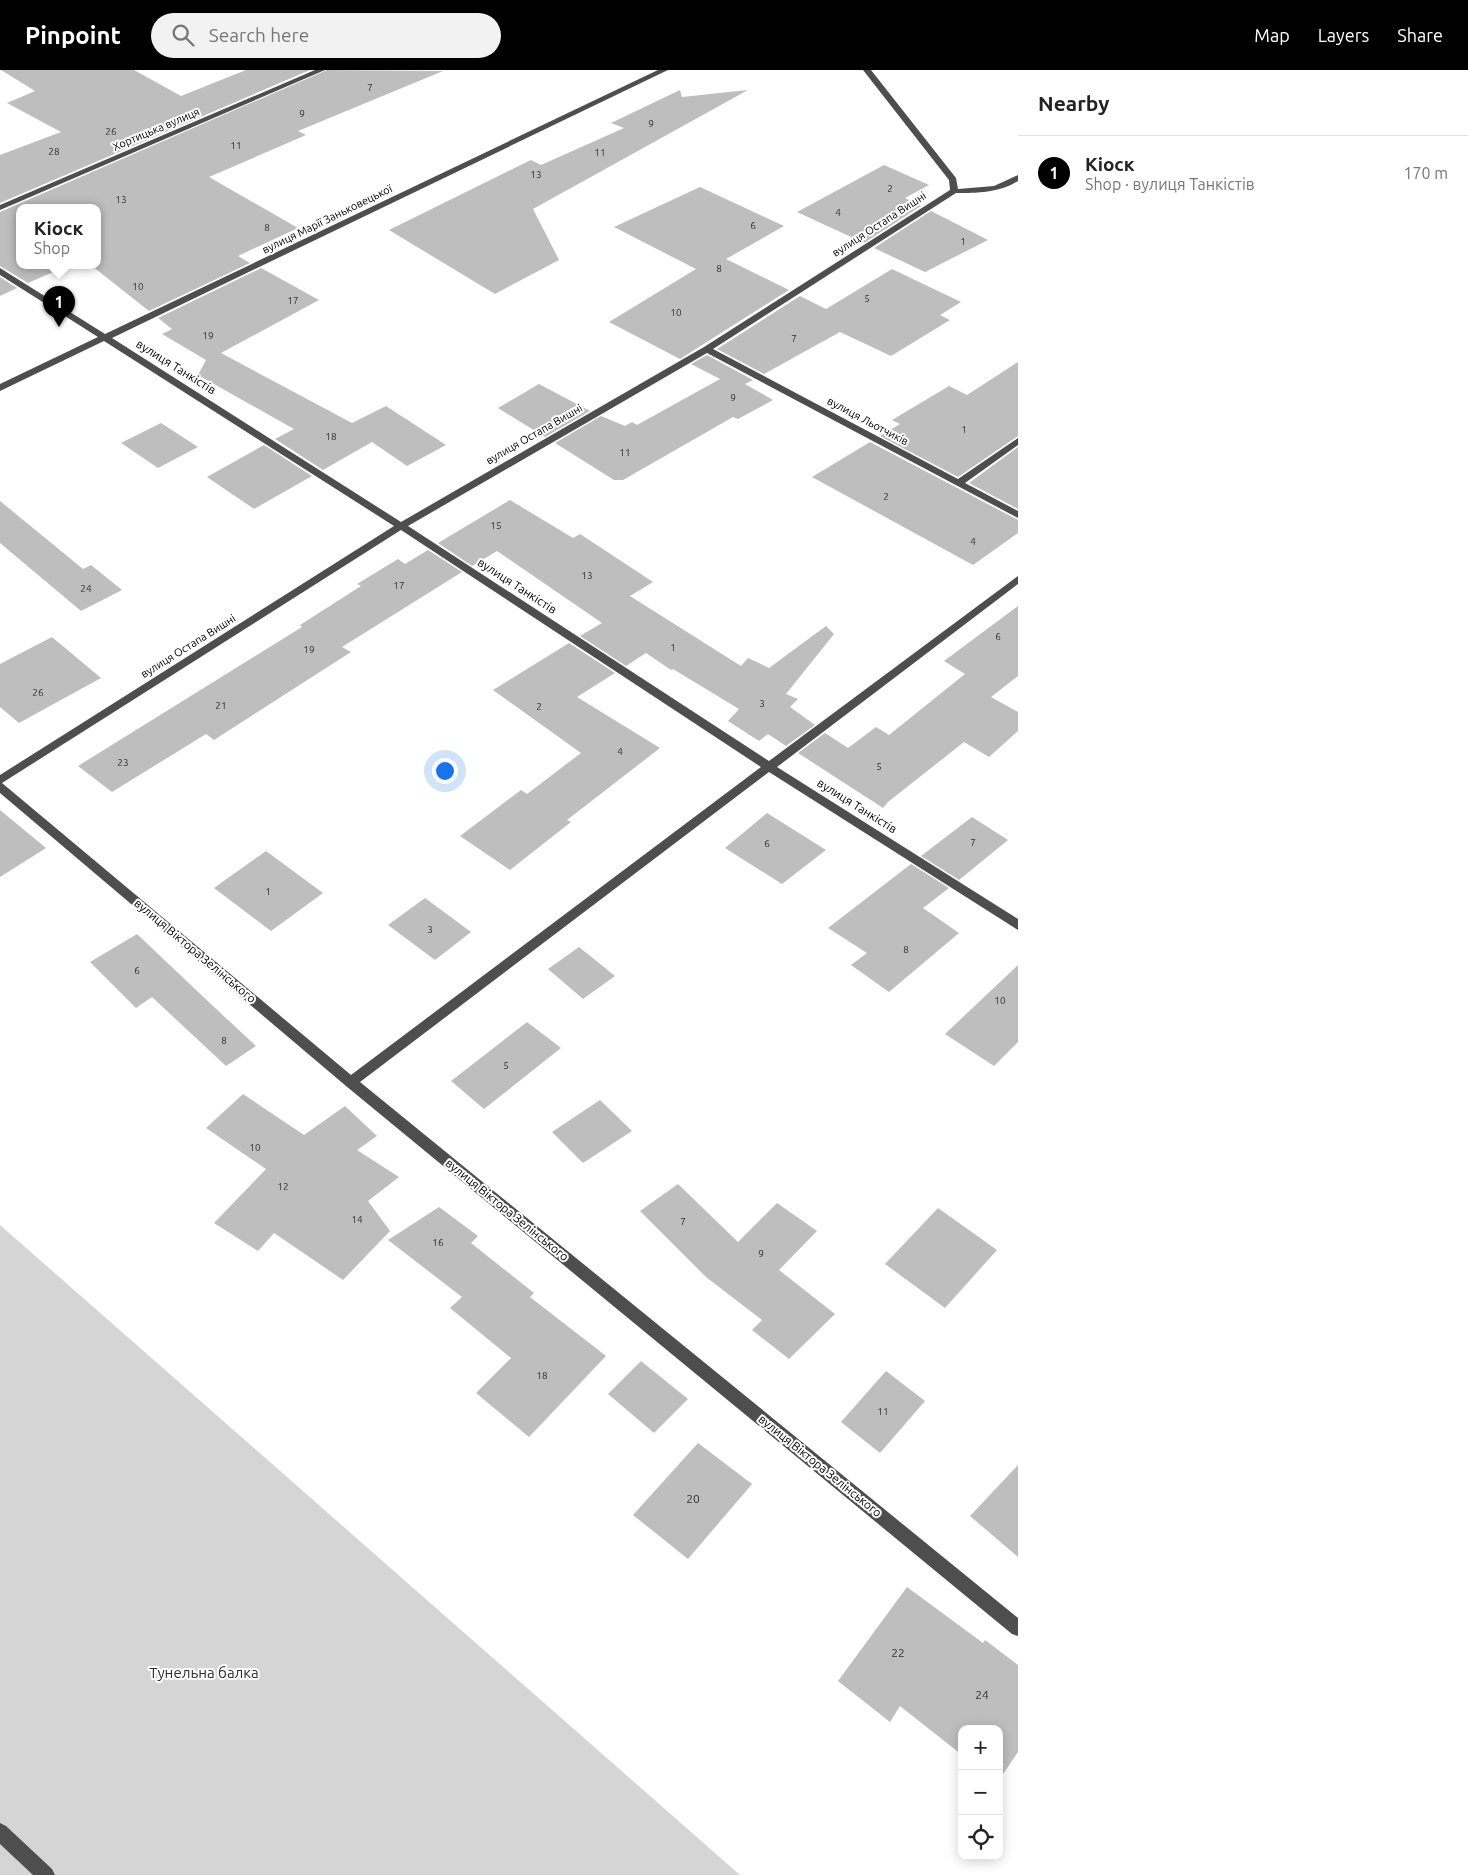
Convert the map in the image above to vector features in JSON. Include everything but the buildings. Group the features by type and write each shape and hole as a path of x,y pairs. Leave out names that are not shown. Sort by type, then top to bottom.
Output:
{"street":[{"name":"Хортицька вулиця","path":"0,208 322,70"},
{"name":"вулиця Марії Заньковецької","path":"0,388 664,70"},
{"path":"867,70 953,180 954,191 991,190 1006,186 1018,177"},
{"name":"вулиця Остапа Вишні","path":"0,780 401,526 707,349 954,191"},
{"name":"вулиця Танкістів","path":"0,271 401,526 769,767 1018,925"},
{"name":"вулиця Льотчиків","path":"707,349 1018,515"},
{"path":"958,483 1018,441"},
{"path":"351,1082 1018,579"},
{"name":"вулиця Віктора Зелінського","path":"0,787 351,1082 1018,1628"},
{"path":"0,1832 46,1875"}],"green space":[{"name":"Тунельна балка","path":"0,1225 740,1875 0,1875"}],"place":[{"name":"Кіоск","path":"59,327"}]}
